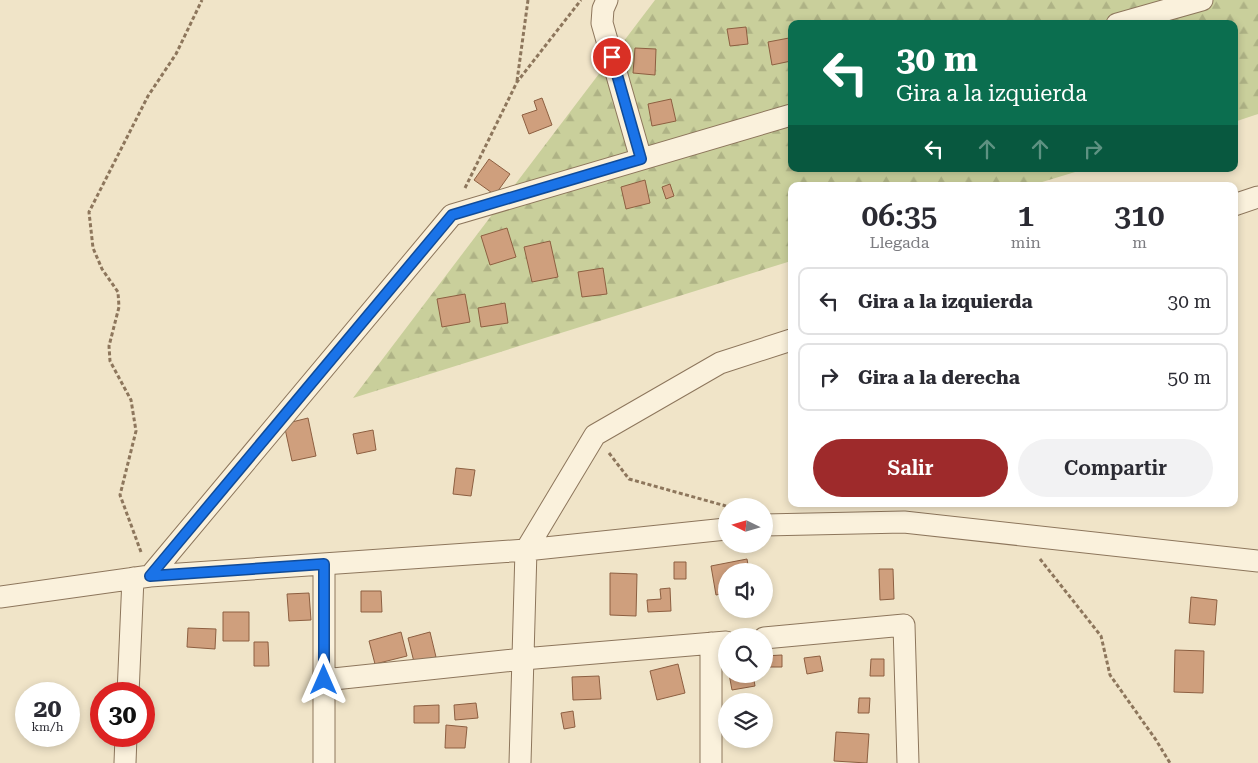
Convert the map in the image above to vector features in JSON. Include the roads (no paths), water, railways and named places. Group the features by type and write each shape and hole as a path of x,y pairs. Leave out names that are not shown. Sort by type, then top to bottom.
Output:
{"street":[{"path":"607,0 602,9 602,23 641,159"},
{"path":"1131,20 1202,0"},
{"path":"129,682 141,577 452,215 788,116"},
{"path":"1238,204 1258,197"},
{"path":"520,763 526,550 595,435 720,363 788,341"},
{"path":"773,525 904,522 1258,560"},
{"path":"0,597 141,577 526,550 718,530"},
{"path":"324,564 324,763"},
{"path":"773,637 904,625 908,763"},
{"path":"324,680 523,659 718,643"},
{"path":"711,763 718,658"},
{"path":"126,747 126,763"}]}
